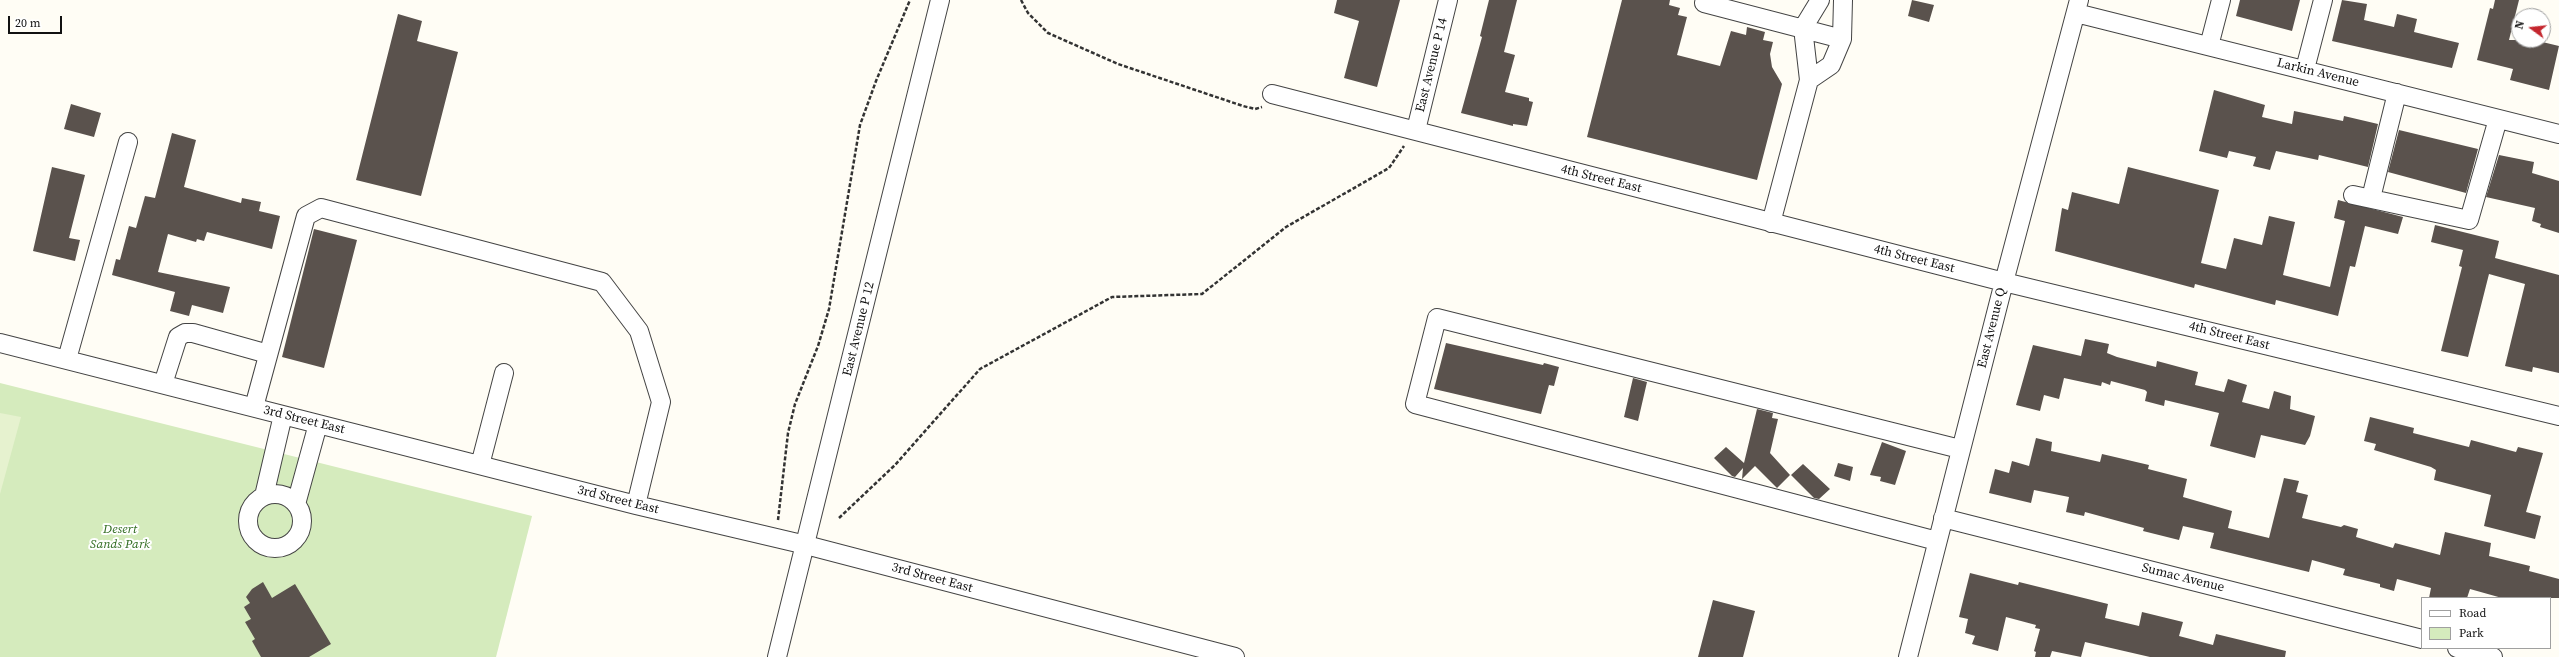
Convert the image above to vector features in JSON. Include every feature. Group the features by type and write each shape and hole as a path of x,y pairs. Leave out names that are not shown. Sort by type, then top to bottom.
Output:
{"street":[{"name":"East Avenue P 14","path":"1416,130 1448,0"},
{"path":"1771,223 1809,80 1804,28 1820,0"},
{"path":"1809,80 1831,65 1842,39 1843,0"},
{"path":"2209,46 2221,0"},
{"path":"2305,70 2323,0"},
{"name":"East Avenue P 12","path":"777,657 806,545 938,1"},
{"path":"1704,3 1842,39"},
{"name":"Larkin Avenue","path":"2078,6 2209,46 2559,134"},
{"name":"East Avenue Q","path":"1908,657 1960,449 2078,6"},
{"path":"2397,93 2362,196 2469,220 2498,119"},
{"name":"4th Street East","path":"1272,94 2004,282 2559,416"},
{"path":"67,359 128,142"},
{"path":"254,407 306,216 321,208 602,282 639,331 662,402 636,505"},
{"path":"1937,541 1416,404 1437,318 1960,449"},
{"path":"163,384 178,338 185,333 193,333 268,354"},
{"name":"3rd Street East","path":"0,343 636,505 806,545 1235,657"},
{"path":"480,465 504,373"},
{"path":"283,415 264,496 251,509 249,527 255,539 265,547 283,547 291,544 297,537 302,520 296,504 318,424"},
{"path":"264,496 281,495 296,504"},
{"name":"Sumac Avenue","path":"1943,518 2421,639"},
{"path":"2462,649 2493,657"}],"path":[{"path":"775,538 788,433 795,404 818,346 829,309 860,125 876,81 910,0"},
{"path":"1021,0 1028,13 1048,33 1118,64 1255,110 1261,108 1272,94"},
{"path":"839,518 895,465 980,369 1112,297 1202,294 1286,226 1389,168 1416,130"}],"green space":[{"name":"Desert Sands Park","path":"0,383 532,516 496,657 0,657"},
{"path":"0,413 21,417 0,494"}],"building":[{"path":"1337,0 1400,0 1377,87 1344,78 1359,21 1334,13"},
{"path":"1489,0 1517,0 1504,52 1515,55 1505,92 1529,98 1529,101 1533,102 1527,126 1513,124 1513,126 1461,113 1482,37 1480,36"},
{"path":"1622,0 1670,0 1669,5 1680,8 1678,15 1687,17 1677,55 1720,66 1731,31 1746,35 1747,27 1765,32 1763,40 1773,42 1770,54 1772,67 1782,84 1757,180 1587,137"},
{"path":"1912,0 1934,5 1929,22 1908,16"},
{"path":"2240,0 2300,0 2292,31 2236,16"},
{"path":"2342,0 2367,4 2364,20 2394,27 2397,14 2417,19 2414,32 2459,43 2452,68 2332,41"},
{"path":"2495,0 2519,0 2517,8 2511,8 2511,32 2509,40 2511,40 2511,48 2551,48 2551,44 2559,46 2549,90 2510,80 2513,69 2477,60 2490,8 2493,9"},
{"path":"398,14 422,21 417,41 458,52 421,196 356,180"},
{"path":"2214,90 2265,105 2262,117 2292,124 2294,111 2343,121 2344,116 2378,124 2368,167 2319,155 2318,160 2276,151 2270,170 2253,166 2256,157 2229,151 2227,158 2199,151"},
{"path":"71,104 101,113 94,137 64,129"},
{"path":"2399,130 2478,149 2466,193 2388,172"},
{"path":"172,133 196,140 184,187 241,203 242,198 261,202 259,211 280,216 272,249 207,232 204,241 197,239 196,242 168,234 158,272 230,287 223,313 192,305 189,316 170,311 175,292 112,275 116,259 120,260 129,226 136,228 145,196 155,198"},
{"path":"2499,155 2534,162 2532,173 2559,181 2559,233 2540,227 2541,224 2532,221 2535,208 2486,197"},
{"path":"52,167 85,175 69,238 80,240 75,261 33,251"},
{"path":"2128,167 2219,190 2201,263 2226,269 2234,238 2262,245 2269,216 2295,222 2283,275 2330,287 2345,221 2334,218 2338,200 2403,217 2398,234 2365,226 2355,267 2350,266 2338,316 2276,300 2275,305 2195,284 2194,288 2055,251 2062,208 2068,210 2072,192 2119,204"},
{"path":"2435,225 2499,241 2495,258 2559,275 2559,373 2533,367 2532,372 2505,366 2525,284 2489,274 2468,357 2441,351 2462,267 2459,266 2463,250 2431,242"},
{"path":"314,229 357,240 324,368 282,357"},
{"path":"2085,339 2109,344 2107,353 2117,357 2156,367 2157,361 2198,372 2195,385 2224,392 2228,379 2247,385 2242,402 2269,409 2274,391 2291,396 2290,409 2315,416 2310,436 2305,445 2261,435 2255,458 2210,446 2219,413 2165,400 2164,406 2145,401 2147,392 2145,390 2111,381 2110,385 2102,382 2101,386 2064,378 2059,399 2044,395 2040,411 2016,405 2033,345 2081,356"},
{"path":"1446,343 1543,365 1544,363 1559,367 1554,386 1549,385 1541,414 1434,389"},
{"path":"1633,378 1647,382 1638,421 1624,417"},
{"path":"1757,409 1773,413 1772,418 1778,419 1770,453 1790,475 1777,488 1755,466 1742,479 1743,468 1735,477 1732,476 1714,458 1726,447 1744,463"},
{"path":"2370,417 2414,428 2413,433 2469,447 2471,440 2516,452 2518,447 2543,453 2526,512 2541,516 2535,539 2484,526 2491,495 2434,480 2436,470 2431,467 2374,450 2376,444 2364,441"},
{"path":"2036,438 2052,442 2051,451 2100,462 2102,454 2149,465 2148,469 2187,479 2183,497 2232,511 2228,528 2269,538 2284,478 2299,481 2296,492 2308,495 2302,518 2341,527 2344,525 2358,529 2356,537 2393,548 2395,543 2440,555 2445,532 2491,543 2489,556 2530,566 2529,571 2559,579 2559,598 2498,597 2470,589 2467,597 2429,597 2431,588 2397,579 2394,591 2380,587 2380,584 2343,575 2345,569 2312,560 2309,572 2210,548 2214,533 2183,526 2179,540 2143,531 2144,528 2085,512 2084,516 2066,512 2069,497 2034,490 2031,503 1989,493 1995,469 2009,473 2012,461 2029,466"},
{"path":"1882,442 1906,451 1895,485 1880,481 1881,477 1870,475"},
{"path":"1838,463 1853,467 1850,481 1834,476"},
{"path":"1803,464 1830,489 1819,499 1814,498 1791,475"},
{"path":"1970,573 2018,585 2019,582 2108,604 2105,618 2139,626 2142,612 2183,622 2179,636 2213,645 2216,634 2286,651 2285,657 2150,657 2085,642 2081,657 2052,651 2050,657 2035,657 2036,652 2034,651 2040,629 2035,628 2036,625 2006,617 1998,651 1972,644 1975,636 1965,633 1968,619 1959,617"},
{"path":"263,582 272,598 295,584 331,644 309,657 261,657 252,641 255,639 245,622 251,619 244,607 250,603 246,597 252,589"},
{"path":"1713,600 1755,611 1743,657 1698,657"}]}
